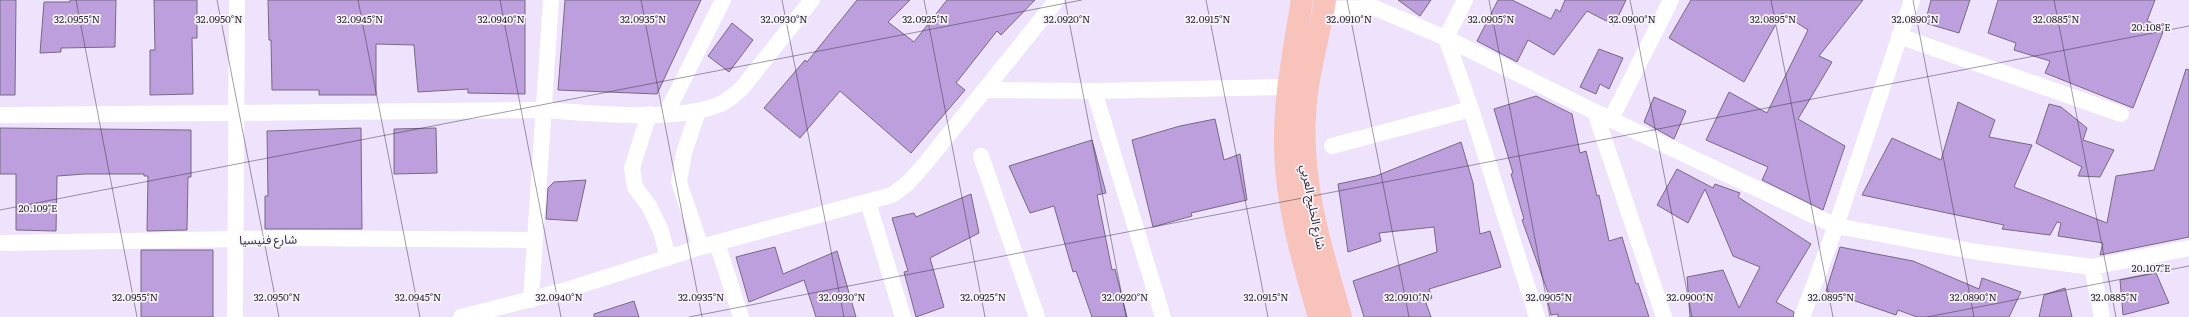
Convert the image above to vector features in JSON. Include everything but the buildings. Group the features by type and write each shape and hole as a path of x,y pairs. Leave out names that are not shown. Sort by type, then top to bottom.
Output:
{"main road":[{"name":"شارع الخليج العربي","path":"1302,0 1288,87 1285,149 1289,189 1296,232 1319,317"},
{"name":"شارع الخليج العربي","path":"1325,4 1305,115 1304,143 1308,189 1316,229 1341,317"}],"street":[{"path":"235,317 237,0"},
{"path":"531,300 551,0"},
{"path":"666,114 723,0"},
{"path":"0,115 544,110 666,114 698,111 716,106 730,99 742,88 812,0"},
{"path":"461,317 531,300 701,247 892,195 908,182 986,90 1057,0"},
{"path":"1465,0 1446,38 1471,109 1537,317"},
{"path":"1611,119 1671,0"},
{"path":"1802,317 1836,226 1912,0"},
{"path":"1325,4 1372,4 1446,38 1595,112 1836,226 1977,252 2092,268 2189,248"},
{"path":"1900,36 2121,114"},
{"path":"986,90 1094,91 1288,87"},
{"path":"1094,91 1163,317"},
{"path":"1332,146 1471,109"},
{"path":"698,111 684,153 678,182 701,247"},
{"path":"1595,112 1664,317"},
{"path":"649,114 632,168 635,187 649,206 661,231 668,258"},
{"path":"981,156 1037,317"},
{"path":"868,202 902,317"},
{"name":"شارع فنيسيا","path":"0,243 235,240 535,240"},
{"path":"717,243 741,317"},
{"path":"2092,268 2102,317"}]}
